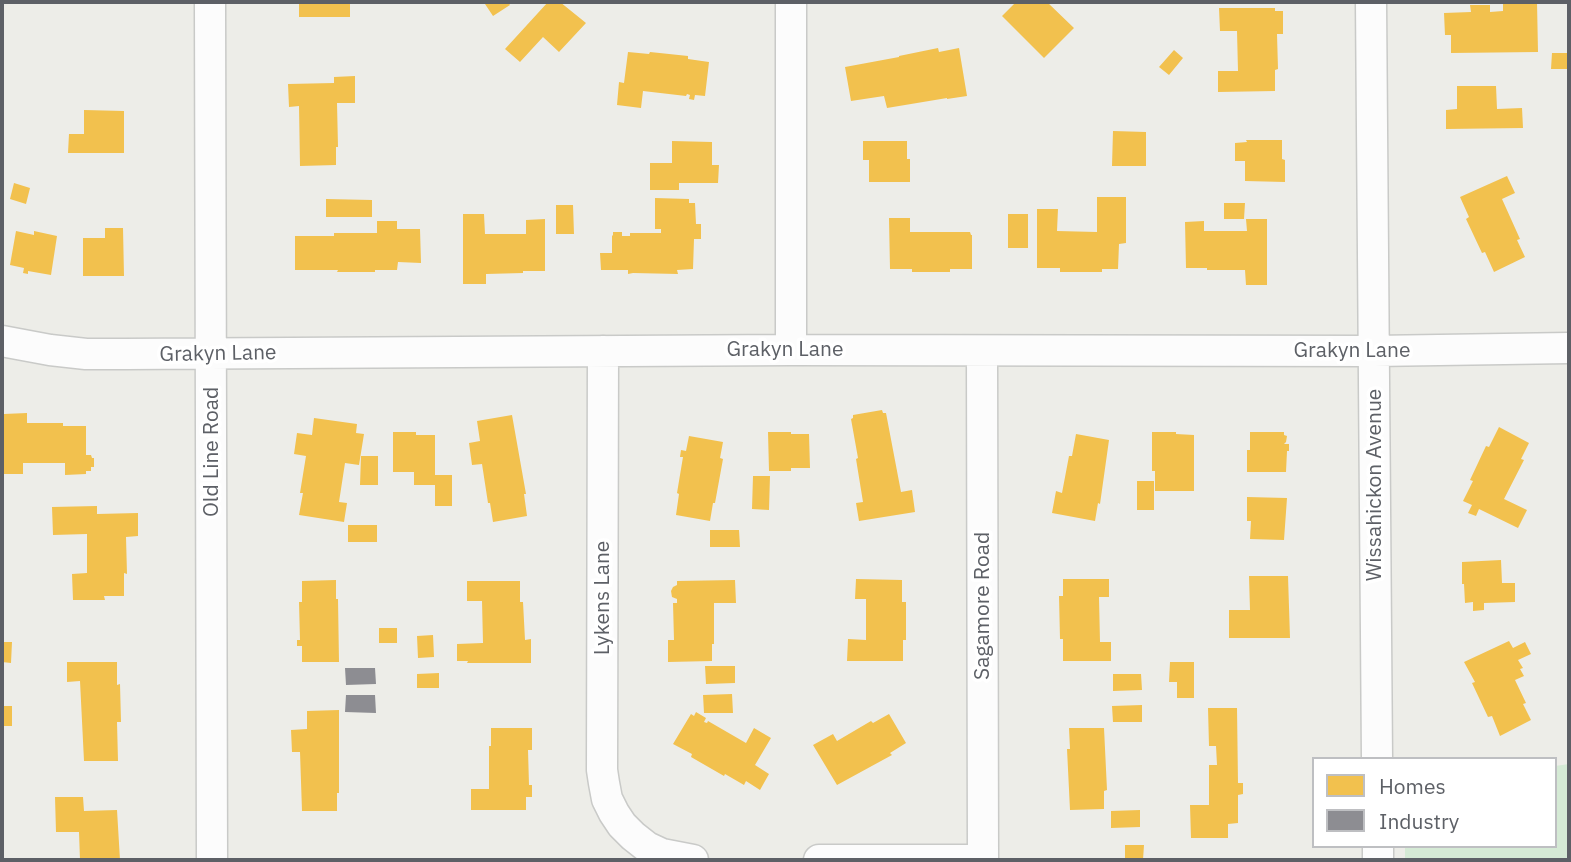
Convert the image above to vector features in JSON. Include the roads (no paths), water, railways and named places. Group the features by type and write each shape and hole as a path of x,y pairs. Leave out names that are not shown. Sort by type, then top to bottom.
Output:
{"street":[{"name":"Old Line Road","path":"211,2 212,860"},
{"path":"791,2 791,350"},
{"name":"Wissahickon Avenue","path":"1371,2 1377,757"},
{"name":"Grakyn Lane","path":"2,341 86,354 791,350 1374,351 1569,348"},
{"name":"Lykens Lane","path":"603,351 603,770 607,799 614,813 633,836 647,847 663,854 693,860"},
{"name":"Sagamore Road","path":"982,351 983,860"},
{"path":"819,860 983,860"}]}
